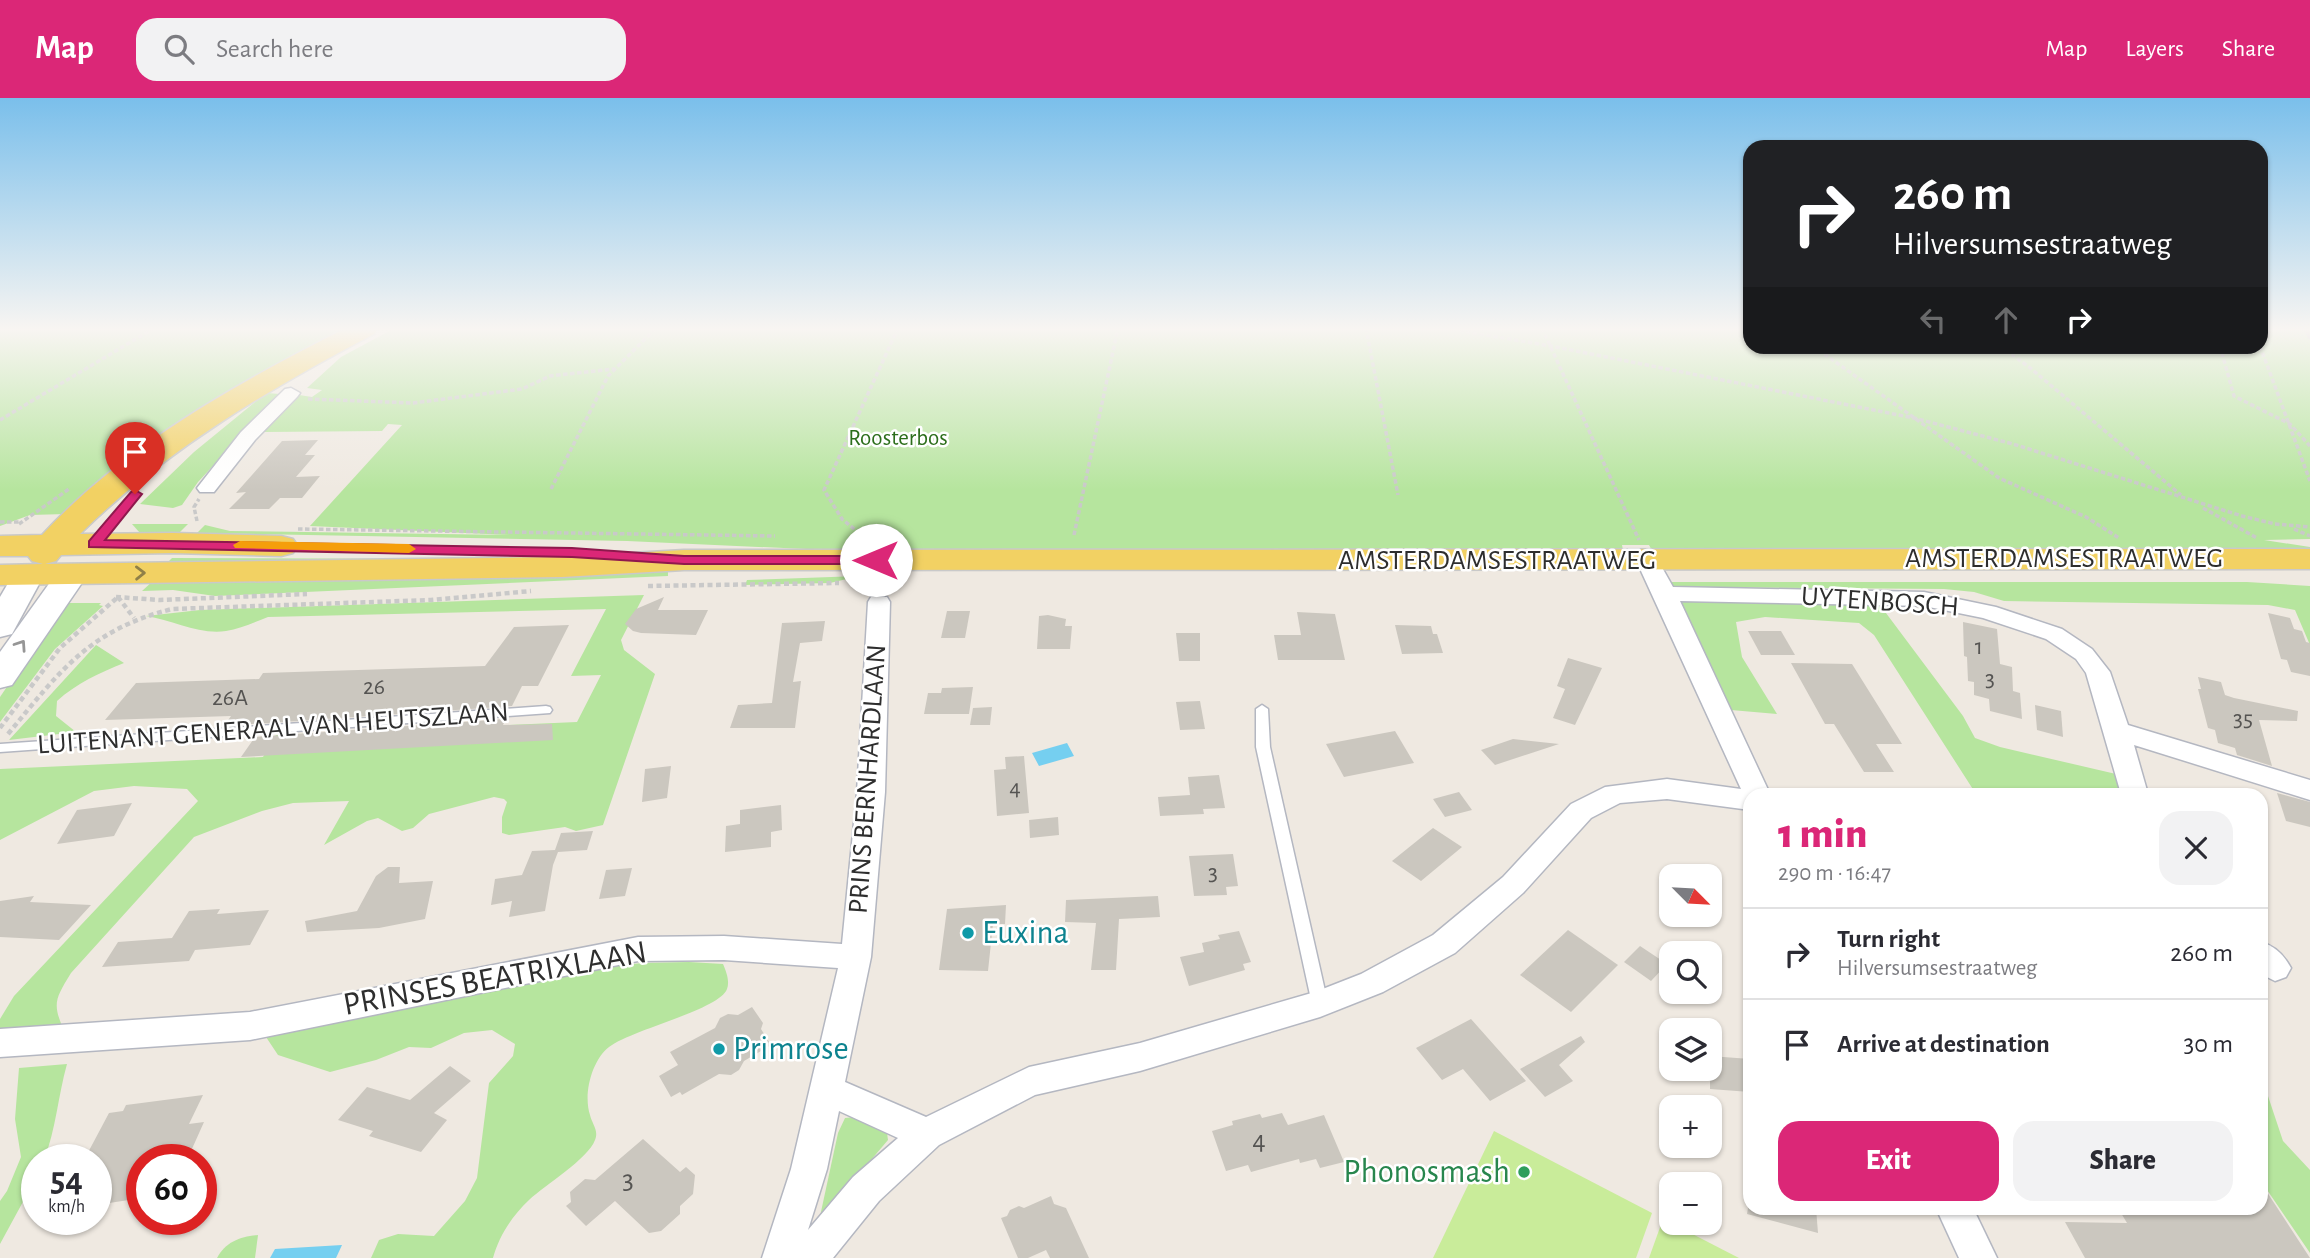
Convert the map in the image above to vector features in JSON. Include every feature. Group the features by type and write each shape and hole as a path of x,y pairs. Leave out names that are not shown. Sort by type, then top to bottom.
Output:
{"main road":[{"path":"0,627 14,575 136,467 180,434 273,393 285,382"},
{"path":"0,677 94,544 135,494 230,411 273,393"},
{"name":"AMSTERDAMSESTRAATWEG","path":"0,546 52,543 572,552 684,560"},
{"name":"AMSTERDAMSESTRAATWEG","path":"14,575 562,567 684,560 1647,560 2300,545"}],"street":[{"path":"207,488 248,436 273,393"},
{"path":"1647,560 1754,788"},
{"name":"UYTENBOSCH","path":"1665,594 1924,599 1988,612 2054,634 2084,654 2098,672 2132,788"},
{"name":"PRINS BERNHARDLAAN","path":"856,957 872,792 879,602"},
{"path":"2117,731 2310,789"},
{"path":"809,1258 866,1189 927,1134 1030,1082 1140,1056 1320,1004 1373,983 1444,944 1513,885 1581,811 1615,794 1667,789 1743,799"},
{"name":"PRINSES BEATRIXLAAN","path":"0,1043 250,1026 638,949 724,948 856,957"},
{"path":"781,1258 808,1169 856,957"},
{"path":"827,1090 927,1134"},
{"path":"1957,1215 1978,1258"}],"lane":[{"path":"1262,709 1263,747 1320,1004"},
{"name":"LUITENANT GENERAAL VAN HEUTSZLAAN","path":"0,748 546,710"}],"path":[{"path":"0,419 62,382"},
{"path":"273,393 413,403 522,389 537,382"},
{"path":"551,488 607,382"},
{"path":"865,539 842,519 824,490 873,382"},
{"path":"1074,535 1106,382"},
{"path":"1376,382 1398,495"},
{"path":"1567,382 1647,560"},
{"path":"1733,382 1954,427 2183,497 2238,517 2300,545"},
{"path":"1864,382 1999,478 2085,517 2120,538"},
{"path":"2047,382 2183,497 2250,534 2300,545"},
{"path":"2230,382 2234,396 2290,424 2310,446"},
{"path":"2274,382 2310,481"},
{"path":"0,522 23,522"},
{"path":"2300,545 2310,527"},
{"path":"635,586 833,585 844,582"},
{"path":"0,742 85,646 104,632 134,618 172,609 431,600 538,590"},
{"name":"LUITENANT GENERAAL VAN HEUTSZLAAN","path":"0,728 60,648 118,597 134,618"}],"green space":[{"path":"0,382 264,382 66,514 30,515 0,526"},
{"name":"Roosterbos","path":"313,382 2310,382 2310,539 2264,540 2310,547 2310,550 1655,556 1649,545 1622,545 1623,550 917,554 627,541 197,533 205,525 230,531 510,535 310,526 402,425 388,424 382,431 264,432 299,395 312,397 322,390 307,388"},
{"path":"266,393 280,394 198,482 182,505 173,508 140,504 194,452"},
{"path":"132,524 188,524 178,534 140,533"},
{"path":"172,558 452,559 162,568"},
{"path":"668,570 668,576 215,596 173,590 142,591 155,579"},
{"path":"859,576 830,583 745,585 747,580"},
{"path":"1670,582 2247,582 2310,586 2310,645 2295,610 2268,605 2004,601 1974,592 1944,589 1673,587"},
{"path":"644,595 621,640 624,650 655,674 603,825 576,831 565,827 509,835 502,833 502,817 507,802 494,797 429,814 413,828 402,831 378,818 367,821 324,845 349,801 293,803 262,811 194,837 71,973 57,1003 58,1016 66,1035 0,1041 0,1019 14,996 198,801 187,789 134,786 94,791 0,840 0,769 263,757 276,735 577,722 601,675 571,676 606,609 268,617 237,629 216,632 146,616 200,610"},
{"path":"1678,599 1877,601 1963,716 1975,738 2000,747 2116,774 2122,788 1972,788 1874,635 1859,623 1765,617 1736,622 1742,657 1777,714 1731,710"},
{"path":"64,603 101,603 99,605 103,606 55,649 0,722 0,697"},
{"path":"96,645 124,663 89,679 57,701 56,716 76,732 9,740"},
{"path":"642,963 723,964 728,979 727,989 721,997 709,1004 636,1033 603,1053 588,1088 588,1107 596,1130 595,1140 584,1155 517,1213 503,1234 493,1258 371,1258 379,1240 398,1234 434,1236 465,1201 477,1178 489,1083 513,1056 515,1044 492,1030 464,1033 431,1048 409,1047 376,1060 330,1072 278,1055 266,1037 583,970"},
{"path":"67,1064 49,1144 21,1144 21,1157 15,1119 19,1068"},
{"path":"2268,1096 2283,1141 2310,1170 2310,1253 2268,1191"},
{"path":"855,1117 887,1133 888,1140 819,1221 838,1133 845,1118"},
{"name":"Phonosmash","path":"1494,1131 1652,1213 1636,1258 1433,1258"},
{"path":"21,1157 21,1205 0,1244 0,1201"},
{"path":"1659,1230 1659,1235 1694,1235 1739,1258 1649,1258"},
{"path":"258,1235 255,1258 217,1258 224,1248 234,1241"}],"water":[{"path":"1067,743 1074,756 1039,766 1032,753"},
{"path":"342,1245 336,1258 270,1258 275,1249"}],"building":[{"path":"318,440 305,455 315,455 296,477 320,476 302,498 280,498 269,509 229,509 246,492 236,493 282,441"},
{"path":"664,597 658,610 708,610 696,635 641,633 633,631 625,624 636,609"},
{"path":"947,611 970,611 965,638 941,638"},
{"path":"1297,612 1335,614 1345,660 1278,660 1274,635 1301,635"},
{"path":"2268,613 2290,618 2294,629 2302,631 2306,642 2310,643 2310,676 2291,672 2287,660 2281,659"},
{"path":"1039,616 1066,619 1065,626 1072,626 1070,649 1037,649"},
{"path":"825,621 822,641 800,643 793,682 801,681 795,728 730,728 738,705 772,703 782,623"},
{"path":"1963,622 1997,629 2000,664 2012,667 2013,691 2020,693 2022,719 1990,711 1989,699 1974,695 1974,682 1968,681 1967,657 1964,656"},
{"path":"569,625 538,686 522,686 512,706 224,726 231,716 105,720 136,683 259,679 263,673 485,666 514,627"},
{"path":"1395,625 1431,626 1433,634 1437,634 1443,653 1402,654"},
{"path":"1748,631 1781,631 1795,655 1761,655"},
{"path":"1176,633 1200,633 1200,661 1179,661"},
{"path":"1568,658 1602,668 1575,725 1553,718 1565,689 1557,686"},
{"path":"1791,663 1852,664 1902,744 1876,744 1894,772 1864,772 1834,724 1825,724"},
{"path":"2198,677 2221,682 2225,695 2298,711 2297,721 2259,720 2272,766 2237,755 2235,748 2218,743 2215,730 2208,728 2198,689 2201,689"},
{"path":"973,687 969,714 924,714 928,693 941,693 942,688"},
{"path":"1200,701 1205,729 1180,730 1176,702"},
{"path":"2035,705 2061,711 2063,737 2037,730"},
{"path":"992,707 990,725 970,725 973,708"},
{"path":"506,719 503,725 552,724 553,740 241,757 255,737"},
{"path":"1395,731 1414,763 1344,777 1326,744"},
{"path":"1513,739 1559,744 1495,765 1481,750"},
{"path":"1024,756 1029,813 997,816 994,770 1006,769 1005,757"},
{"path":"671,766 667,798 642,802 645,769"},
{"path":"1219,775 1225,808 1203,809 1204,814 1160,816 1158,797 1190,795 1188,777"},
{"path":"1459,792 1472,810 1445,817 1433,799"},
{"path":"2277,793 2310,802 2310,827 2286,821"},
{"path":"132,803 114,836 57,844 77,810"},
{"path":"781,805 782,830 771,832 771,847 725,852 726,826 740,824 740,810"},
{"path":"1058,817 1059,835 1030,838 1029,820"},
{"path":"1433,828 1462,847 1421,881 1392,861"},
{"path":"593,831 587,850 558,852 545,911 509,917 512,901 491,905 495,879 522,875 532,851 555,850 561,833"},
{"path":"1233,854 1238,886 1226,887 1227,895 1194,896 1189,856"},
{"path":"388,867 400,867 399,883 433,881 425,919 379,928 307,932 305,921 357,911 376,876"},
{"path":"632,868 625,896 599,899 606,870"},
{"path":"34,896 30,902 91,905 59,940 0,937 0,901"},
{"path":"1158,896 1160,917 1119,919 1116,970 1091,970 1096,923 1065,922 1066,900"},
{"name":"Euxina","path":"1006,905 1005,924 993,924 988,971 939,970 947,909"},
{"path":"220,909 217,914 269,910 250,945 195,950 189,961 102,967 118,942 172,938 189,911"},
{"path":"1568,930 1618,965 1571,1012 1520,975"},
{"path":"1239,931 1251,962 1243,964 1245,970 1189,986 1180,957 1204,952 1202,943 1220,939 1218,935"},
{"path":"1640,946 1659,959 1659,972 1651,981 1624,962"},
{"name":"Primrose","path":"752,1007 763,1023 761,1029 771,1045 744,1061 739,1070 731,1075 719,1074 682,1095 680,1092 671,1097 659,1076 678,1065 670,1052 715,1028 720,1018 728,1014 738,1015"},
{"path":"1471,1019 1526,1081 1490,1101 1463,1069 1442,1080 1416,1048"},
{"path":"1581,1036 1585,1042 1559,1065 1573,1081 1545,1097 1520,1069"},
{"path":"1722,1057 1743,1058 1743,1091 1710,1089 1710,1081 1722,1081"},
{"path":"450,1066 471,1081 434,1113 447,1120 421,1152 369,1136 373,1131 338,1120 367,1087 410,1100"},
{"path":"203,1095 189,1124 204,1122 194,1144 126,1144 126,1200 112,1203 112,1144 93,1144 109,1113 123,1111 126,1105"},
{"path":"1282,1113 1288,1125 1324,1115 1344,1162 1320,1168 1316,1159 1300,1163 1299,1159 1251,1172 1248,1165 1226,1171 1212,1131 1233,1125 1232,1121 1260,1114 1262,1118"},
{"path":"643,1139 680,1172 686,1167 695,1175 693,1194 680,1206 680,1214 661,1231 649,1233 615,1201 586,1226 566,1206 571,1202 570,1192 585,1179 595,1180"},
{"path":"2268,1194 2310,1258 2085,1258 2065,1222 2127,1223 2122,1215 2268,1215"},
{"path":"1051,1196 1054,1204 1066,1208 1089,1258 1050,1258 1046,1250 1028,1258 1018,1258 1001,1218 1019,1206 1024,1208"},
{"path":"1751,1215 1817,1215 1818,1233"}],"slow traffic":[{"path":"240,545 409,549"}],"place":[{"name":"Euxina","path":"968,933"},
{"name":"Primrose","path":"719,1049"},
{"name":"Phonosmash","path":"1524,1172"}],"route":[{"path":"135,494 94,544 173,543 572,552 684,560 876,560"}]}
